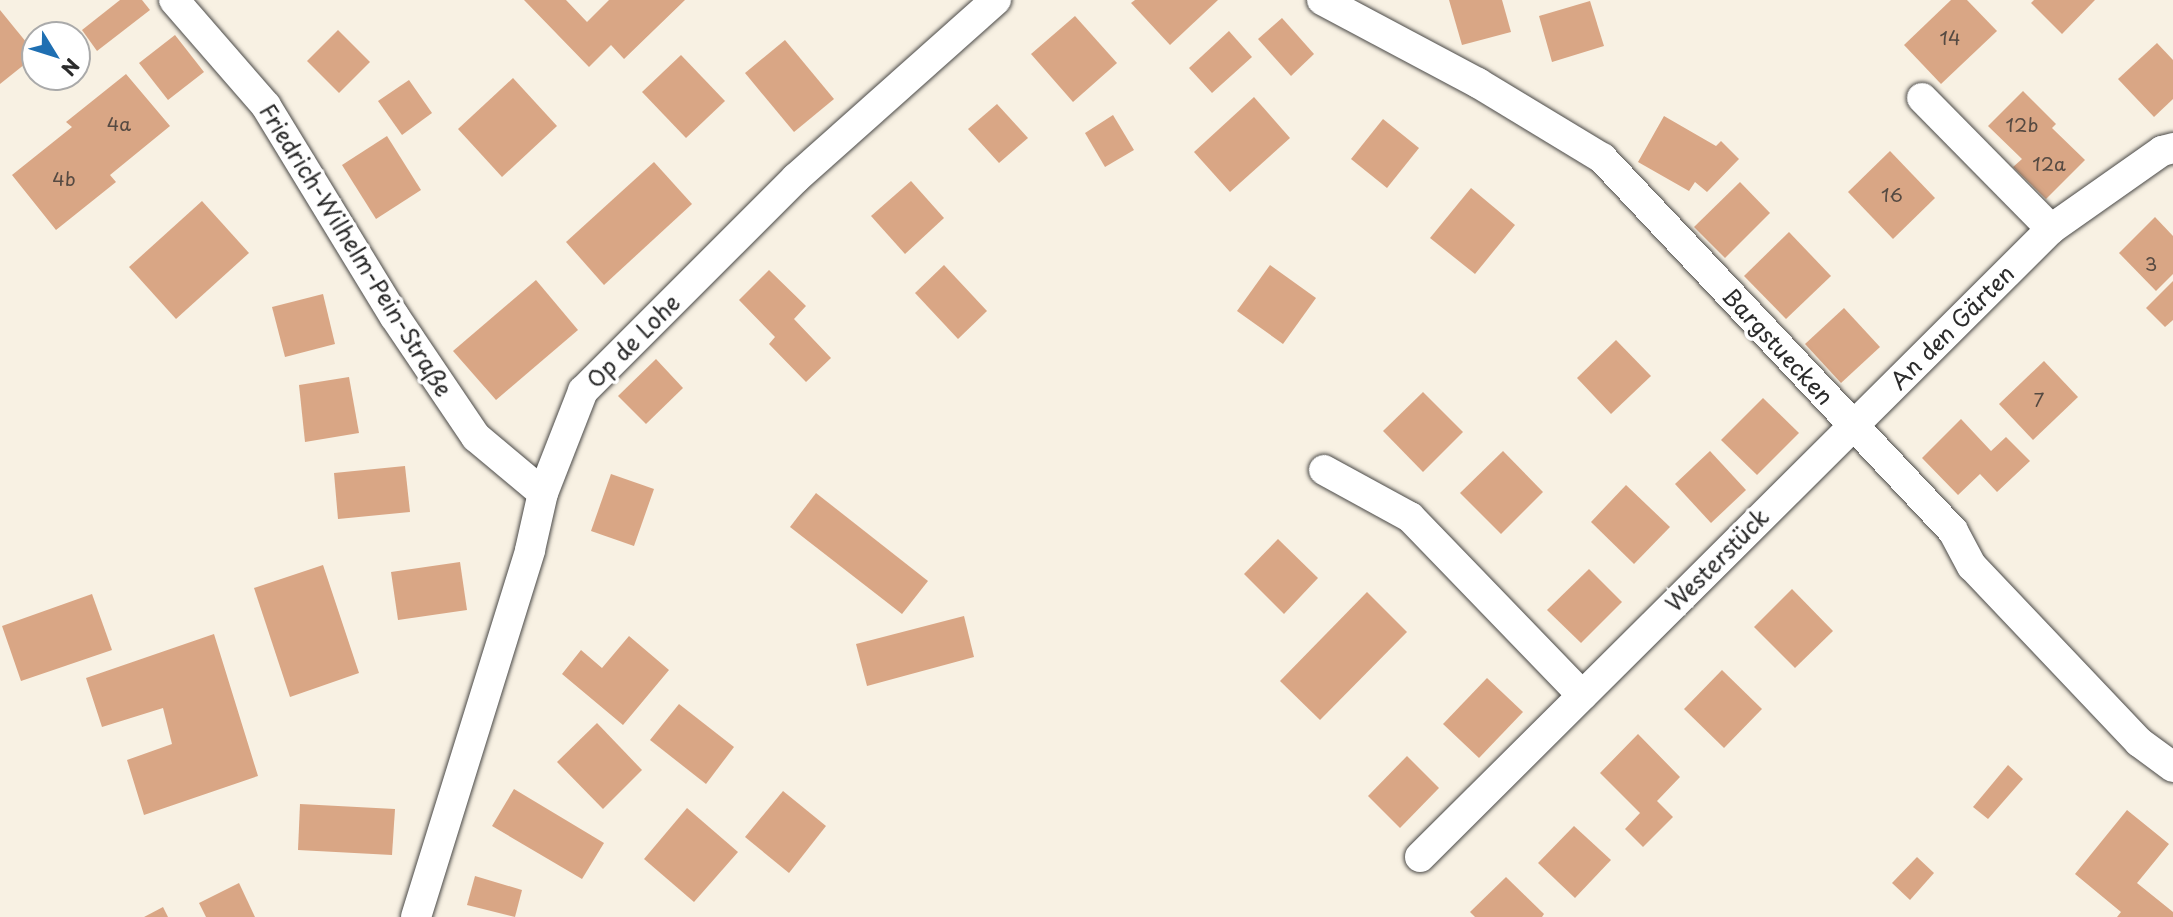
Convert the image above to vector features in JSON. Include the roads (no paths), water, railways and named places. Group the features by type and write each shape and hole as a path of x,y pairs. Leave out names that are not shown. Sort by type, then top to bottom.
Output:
{"street":[{"name":"Friedrich-Wilhelm-Pein-Straße","path":"174,0 266,106 395,317 476,437 543,493"},
{"name":"Op de Lohe","path":"416,917 459,771 530,550 543,493 583,391 796,178 996,0"},
{"name":"Bargstuecken","path":"1322,0 1478,83 1602,158 1953,531 1972,566 2139,742 2173,767"},
{"path":"1923,98 2051,229"},
{"name":"An den Gärten","path":"1853,425 2051,229 2161,151 2173,148"},
{"name":"Westerstück","path":"1420,857 1853,425"},
{"path":"1324,470 1410,517 1581,695"}]}
